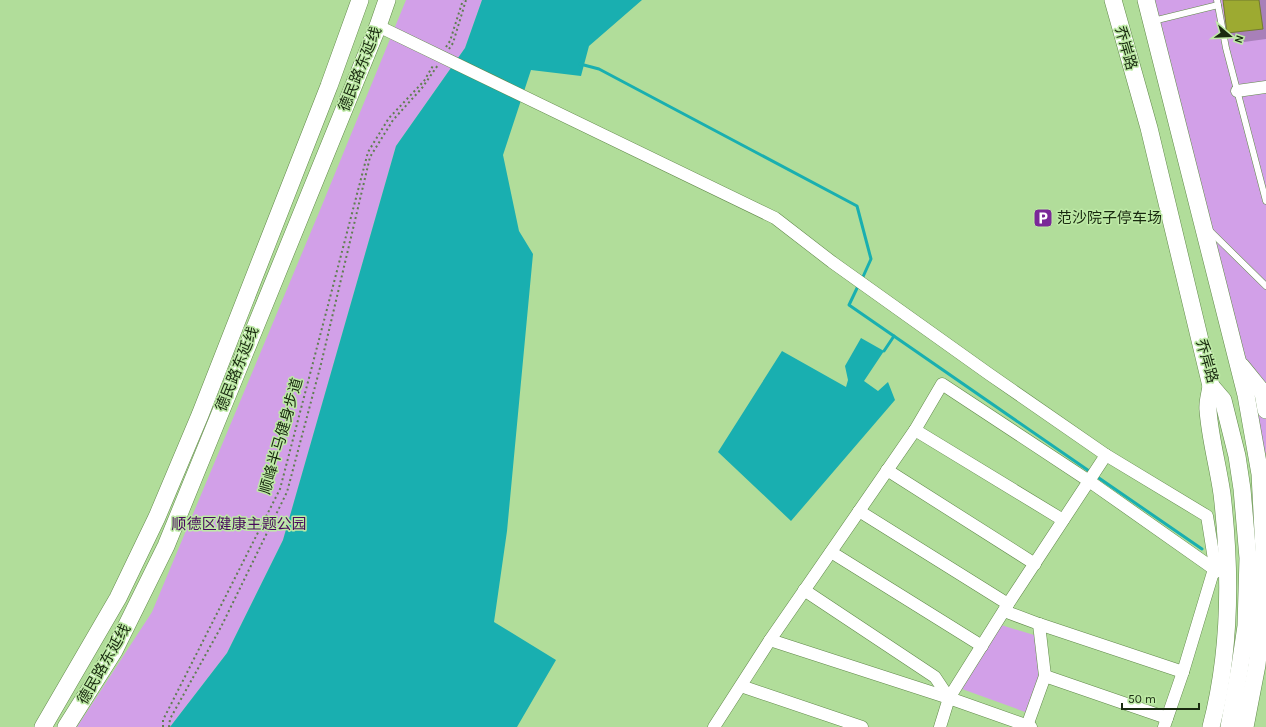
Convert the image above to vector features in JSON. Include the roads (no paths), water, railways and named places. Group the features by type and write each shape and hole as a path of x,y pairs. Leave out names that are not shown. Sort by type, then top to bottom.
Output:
{"street":[{"name":"德民路东延线","path":"43,727 118,598 157,517 200,415 326,94 360,0"},
{"name":"德民路东延线","path":"66,727 114,652 166,546 378,26 387,0"},
{"name":"乔岸路","path":"1113,0 1149,128 1211,386 1223,400 1237,456 1242,489 1248,558 1246,626 1229,727"},
{"name":"乔岸路","path":"1146,0 1237,360 1258,395"},
{"path":"378,26 775,218 832,262 1104,459 1225,526"},
{"path":"1237,90 1266,87"},
{"path":"714,727 770,640 914,430 942,384 1089,481 1214,569"},
{"path":"1211,386 1208,409 1222,492 1227,544 1228,597 1226,634 1221,676 1211,727"},
{"path":"1258,395 1266,410"},
{"path":"1245,727 1257,665 1264,606 1264,550 1258,395"},
{"path":"914,430 1063,520"},
{"path":"940,727 949,698 1034,564 1104,459"},
{"path":"887,470 1034,564"},
{"path":"859,511 1006,608 1039,624 1183,672"},
{"path":"1207,516 1214,569 1228,597"},
{"path":"831,552 982,646"},
{"path":"1045,676 1166,722 1183,672 1214,569"},
{"path":"804,590 935,677 949,698"},
{"path":"770,640 949,698 1029,726 1045,676 1039,624"},
{"path":"740,686 862,727"}],"lane":[{"path":"1151,22 1217,3 1226,48 1266,201"},
{"path":"1202,224 1266,286"}],"water":[{"path":"482,0 642,0 589,46 581,76 531,70 503,155 519,231 533,254 507,531 494,622 556,660 517,727 170,727 227,653 283,540 396,146 465,48"},
{"path":"861,338 884,351 864,381 878,391 888,382 895,400 791,521 718,452 782,351 846,387 848,380 845,366"}],"waterway":[{"path":"580,64 599,69 857,206 871,259 862,279"},
{"path":"859,284 849,305 1092,473"},
{"path":"884,351 894,336"},
{"path":"1096,476 1202,549"}],"place":[{"name":"范沙院子停车场","path":"1043,218"}],"park label":[{"name":"顺德区健康主题公园","path":"239,524"}]}
